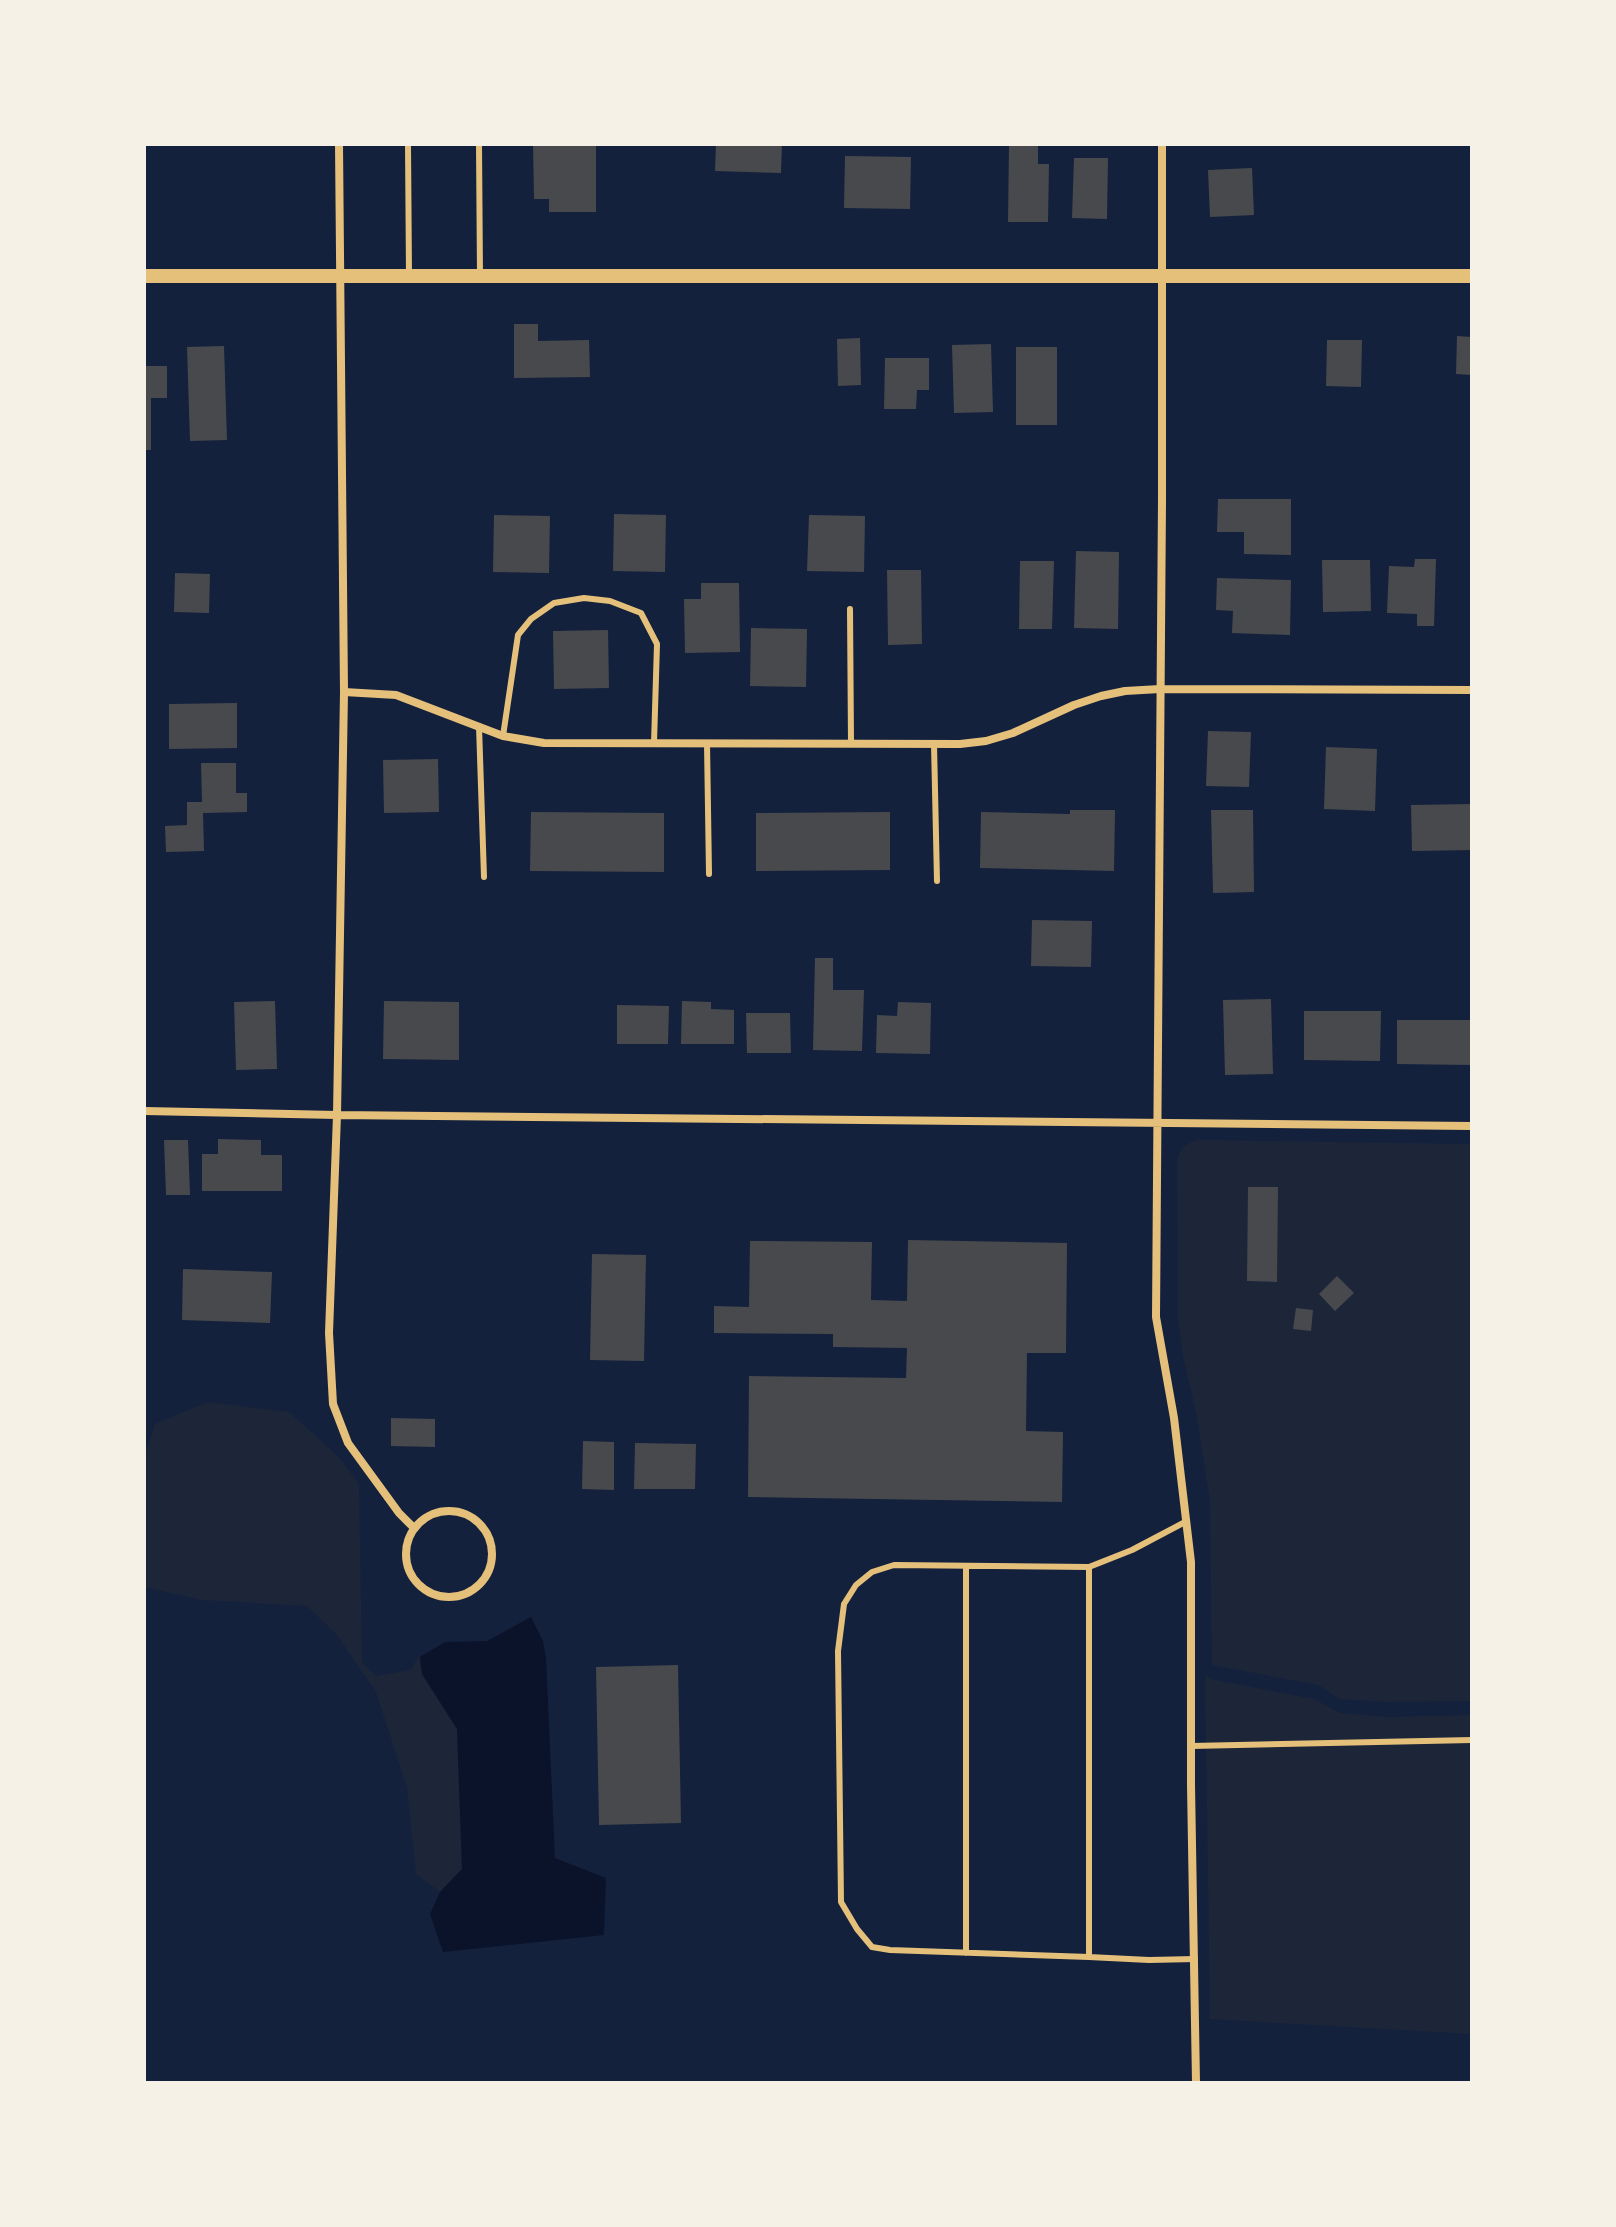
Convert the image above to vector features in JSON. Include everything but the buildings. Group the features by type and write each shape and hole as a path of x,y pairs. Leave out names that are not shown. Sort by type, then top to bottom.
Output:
{"street":[{"path":"339,144 344,692 337,1115 329,1333 333,1404 348,1443 399,1513 414,1528"},
{"path":"1162,144 1156,1317 1174,1418 1191,1562 1196,2083"},
{"path":"144,276 1472,276"},
{"path":"344,692 396,695 503,736 544,743 960,744 1013,733 1074,705 1125,691 1472,690"},
{"path":"144,1111 1472,1126"},
{"path":"453,1511 467,1515 480,1524 488,1536 492,1551 484,1579 462,1595 435,1595 423,1589 407,1567 405,1554 414,1528 424,1518 438,1512 453,1511"}],"lane":[{"path":"408,144 409,276"},
{"path":"479,144 480,276"},
{"path":"503,736 518,635 531,619 554,603 584,598 610,601 641,613 657,644 654,743"},
{"path":"850,609 851,743"},
{"path":"479,726 484,877"},
{"path":"707,743 709,874"},
{"path":"934,744 937,881"},
{"path":"1187,1521 1132,1550 1089,1567 894,1565 872,1572 856,1585 844,1604 838,1651 841,1902 872,1947 890,1950 1195,1959"},
{"path":"966,1566 966,1953"},
{"path":"1089,1567 1089,1957"},
{"path":"1191,1746 1472,1740"}],"shaded area":[{"path":"1198,1140 1472,1144 1472,1701 1340,1699 1318,1685 1212,1665 1210,1502 1178,1320 1177,1161 1184,1147"},
{"path":"208,1402 289,1412 339,1457 359,1484 362,1662 376,1676 411,1670 419,1655 422,1674 457,1729 462,1869 440,1892 416,1874 407,1787 376,1692 337,1635 307,1606 202,1600 144,1587 144,1458 155,1424"},
{"path":"531,1617 543,1641 546,1658 555,1858 606,1878 604,1935 443,1952 430,1914 440,1892 462,1869 457,1729 422,1674 420,1657 445,1642 487,1641"},
{"path":"1205,1673 1210,1679 1314,1699 1340,1713 1388,1717 1472,1715 1472,2034 1210,2019"}]}
